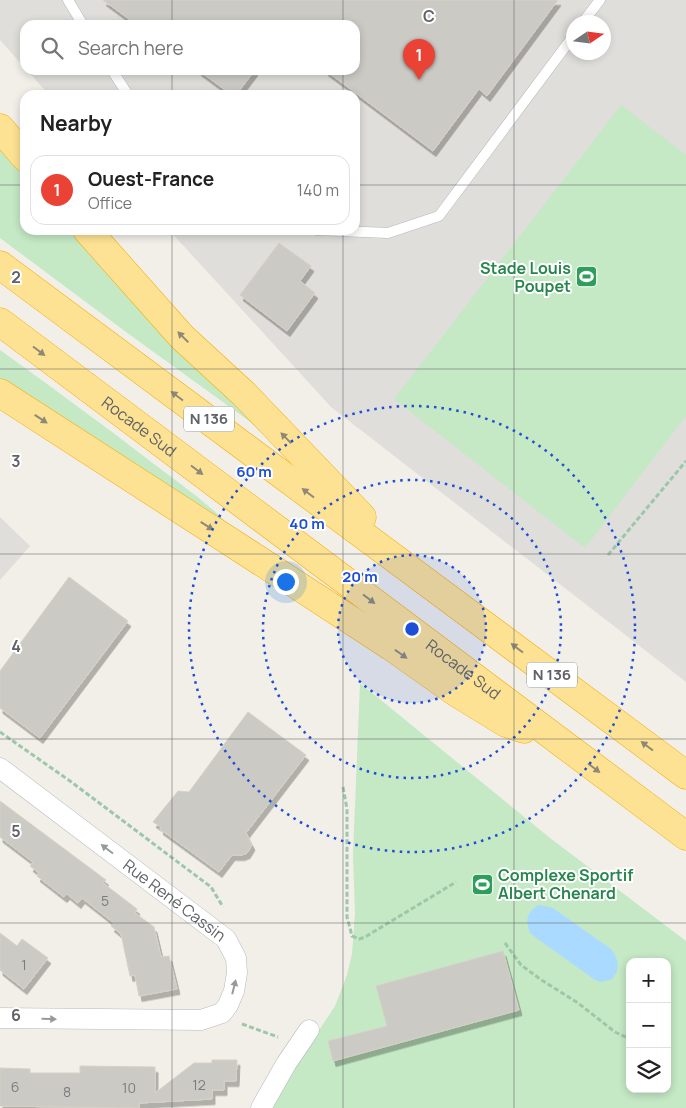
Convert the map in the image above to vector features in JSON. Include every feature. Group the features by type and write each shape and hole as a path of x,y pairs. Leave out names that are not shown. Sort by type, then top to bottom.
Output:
{"highway":[{"path":"0,128 20,151"},
{"path":"91,235 182,336 244,394 417,574"},
{"name":"N 136","path":"0,264 686,775"},
{"name":"Rocade Sud","path":"0,322 686,836"},
{"path":"0,393 392,647 457,693 506,723 555,738"}],"street":[{"name":"Rue René Cassin","path":"0,768 226,939 236,958 237,973 234,991 222,1014 200,1020 0,1018"},
{"path":"261,1108 304,1037"}],"lane":[{"path":"68,0 80,20"},
{"path":"588,15 600,0"},
{"path":"360,232 388,233 439,216 566,46"},
{"path":"115,75 125,90"}],"path":[{"path":"608,556 686,461"},
{"path":"0,732 78,787 211,887 224,909"},
{"path":"343,786 347,809 347,917 348,928 352,936 358,939 365,937 456,882"},
{"path":"505,943 521,965 578,1003 615,1032 626,1037"},
{"path":"237,1023 304,1037"}],"shaded area":[{"path":"0,0 686,0 686,682 331,407 174,235 360,235 360,90 45,90 31,75 360,75 360,20 20,20 20,62 0,40"},
{"path":"0,517 30,546 0,580"}],"green space":[{"name":"Stade Louis Poupet","path":"621,105 686,155 686,416 585,548 394,399"},
{"path":"0,139 20,163 20,235 81,235 260,429 126,332 0,238"},
{"path":"0,350 199,499 227,523 225,527 0,382"},
{"name":"Complexe Sportif Albert Chenard","path":"360,683 550,838 686,941 686,1108 271,1108 291,1073 335,1006 347,975 352,954 355,913 353,855"}],"water":[{"path":"539,905 553,908 611,949 616,957 618,969 611,980 600,982 595,980 531,934 527,921 528,917 532,910"}],"building":[{"path":"103,0 558,0 487,96 479,89 433,151 360,96 360,90 352,90 332,75 360,75 360,20 130,20"},
{"path":"205,75 251,75 240,90 225,90"},
{"path":"279,243 311,266 300,281 315,293 287,331 240,295"},
{"path":"69,577 128,621 40,738 0,708 0,671"},
{"path":"248,712 306,755 246,833 252,845 247,853 232,855 219,872 153,822 178,791 189,792"},
{"path":"0,801 106,880 103,883 137,909 135,913 154,927 161,957 169,956 177,989 139,996 135,975 130,976 121,934 111,926 114,923 82,898 78,903 67,894 64,897 37,876 39,873 30,866 33,862 0,837"},
{"path":"0,933 17,946 22,939 48,958 24,989 0,970"},
{"path":"503,951 519,1010 333,1061 328,1041 387,1026 376,986"},
{"path":"212,1060 237,1060 236,1081 224,1081 224,1090 212,1090 212,1099 139,1103 139,1108 0,1106 0,1068 30,1069 30,1073 80,1073 80,1066 155,1067 155,1093 194,1063 212,1063"}],"place":[{"name":"Ouest-France","path":"419,80"},
{"name":"Stade Louis Poupet","path":"587,277"},
{"name":"Complexe Sportif Albert Chenard","path":"482,884"}]}
